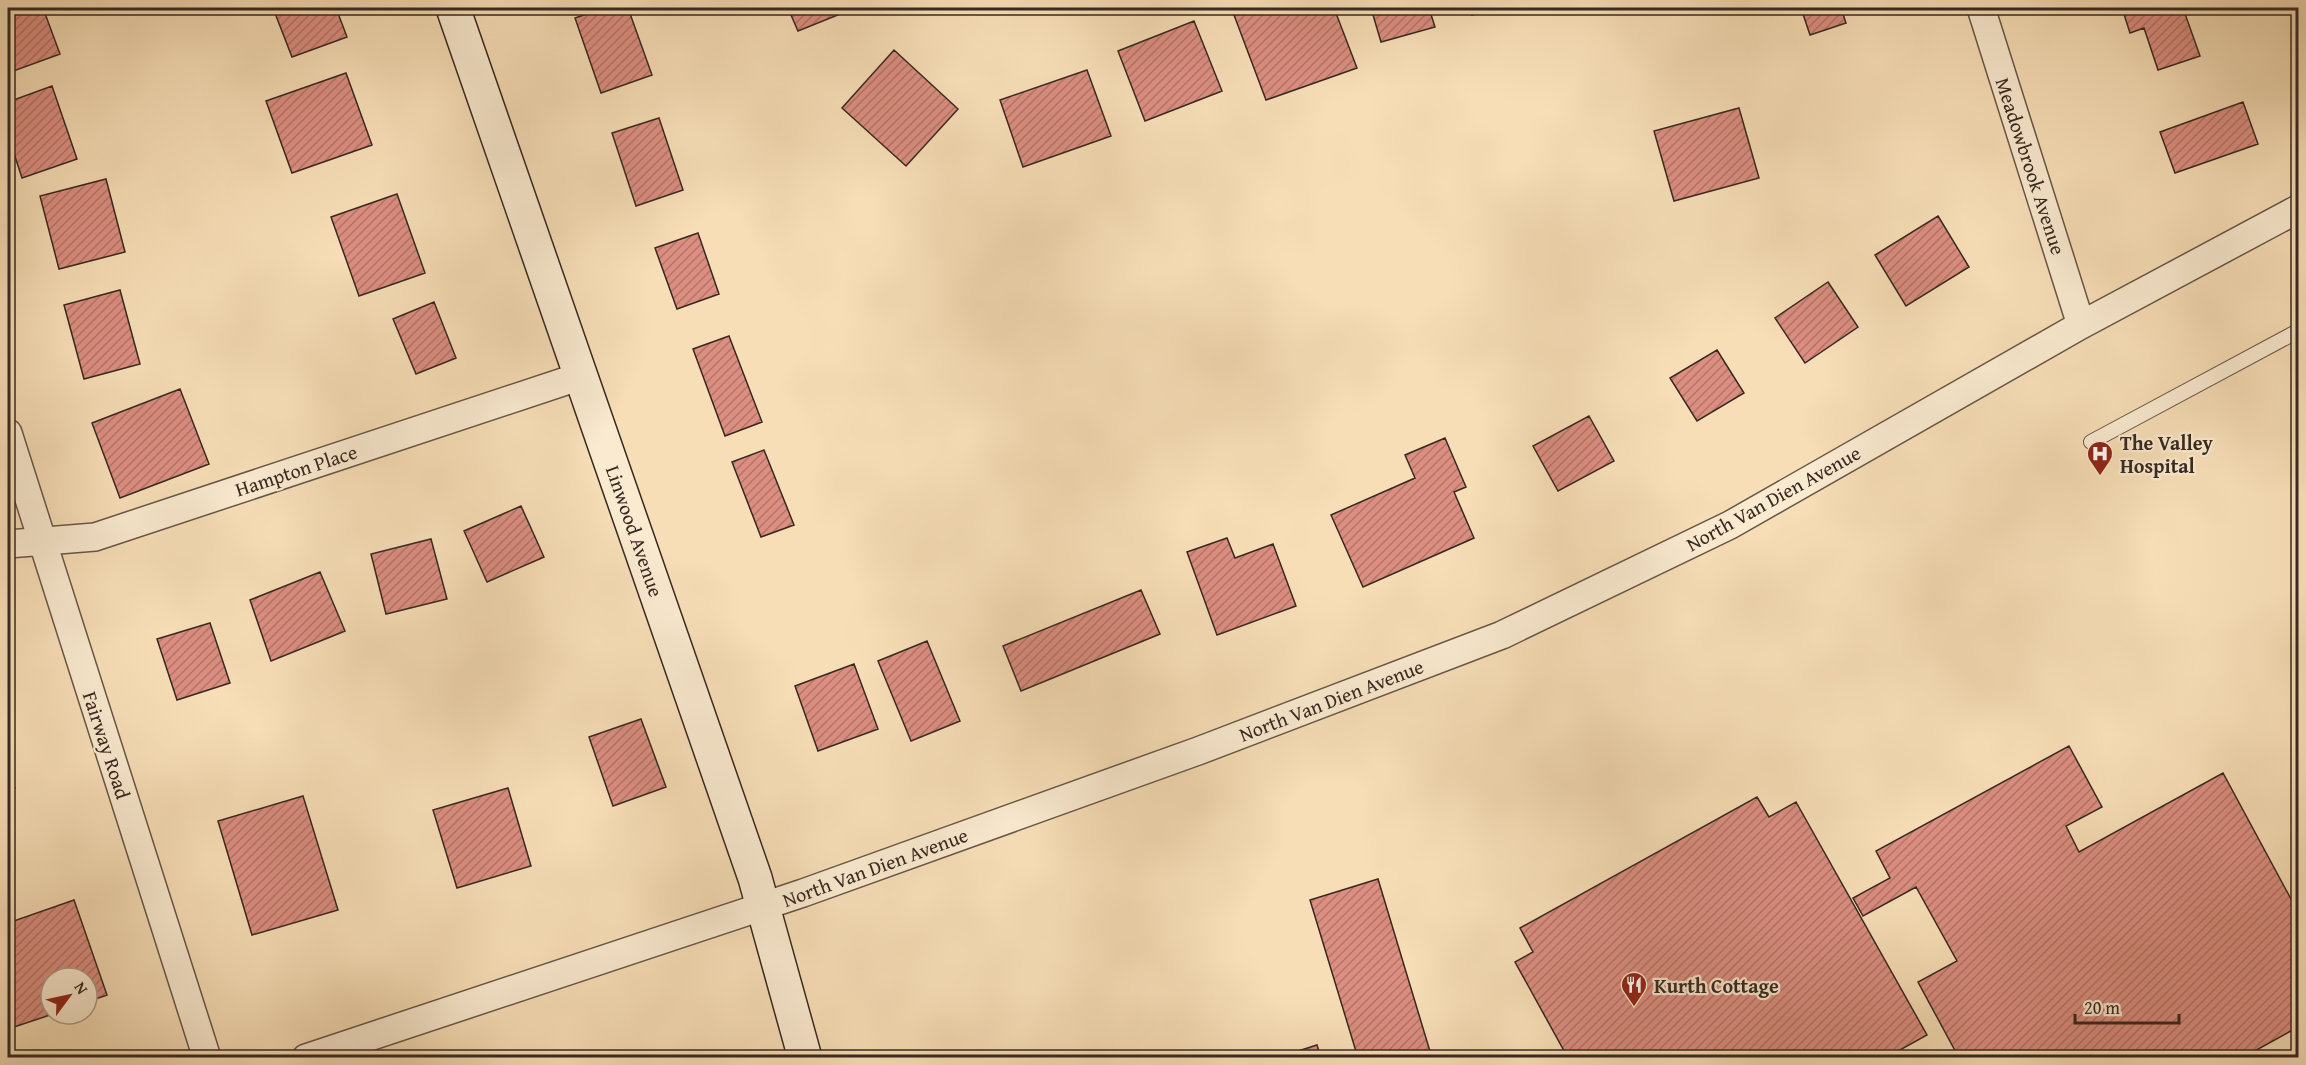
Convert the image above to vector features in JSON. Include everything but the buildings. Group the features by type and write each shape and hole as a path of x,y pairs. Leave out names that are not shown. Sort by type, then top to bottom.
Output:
{"main road":[{"name":"Linwood Avenue","path":"453,8 755,878 805,1058"}],"street":[{"name":"Meadowbrook Avenue","path":"1980,8 2081,325"},
{"name":"North Van Dien Avenue","path":"306,1058 762,907 1198,751 1502,634 1730,525 2081,325 2298,208"},
{"name":"Hampton Place","path":"8,544 95,537 581,376"},
{"name":"Fairway Road","path":"8,433 207,1058"}],"lane":[{"path":"2091,442 2298,331"}],"place":[{"name":"The Valley Hospital","path":"2100,477"},
{"name":"Kurth Cottage","path":"1634,1008"}]}
